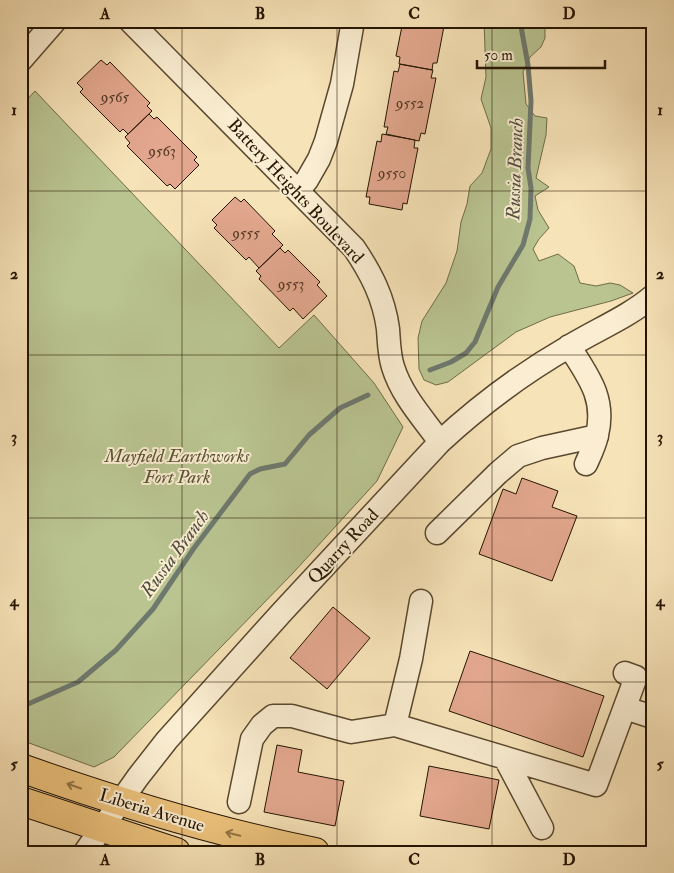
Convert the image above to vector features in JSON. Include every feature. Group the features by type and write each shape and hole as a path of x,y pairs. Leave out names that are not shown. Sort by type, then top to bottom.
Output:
{"highway":[{"name":"Liberia Avenue","path":"21,768 213,829 315,852"},
{"name":"Liberia Avenue","path":"21,801 176,852"}],"street":[{"path":"21,60 55,21"},
{"name":"Battery Heights Boulevard","path":"130,21 354,248 377,285 388,328 389,350 393,368 399,382 414,407 440,442"},
{"path":"298,191 307,180 326,142 342,84 353,21"},
{"name":"Quarry Road","path":"85,852 100,828 167,740 283,611 440,442 497,393 569,346 631,312 653,296"},
{"path":"569,346 589,377 598,397 600,414 597,436 586,464"},
{"path":"437,533 498,472 518,456 542,448 597,436"},
{"path":"395,725 411,659 421,601"},
{"path":"239,802 252,739 262,725 273,716 292,716 351,732 395,725 596,785 636,678 625,673"},
{"path":"625,708 653,717"},
{"path":"505,758 542,828"}],"green space":[{"path":"484,21 545,21 545,38 541,47 530,57 523,72 526,104 535,116 547,118 546,135 536,178 549,187 535,196 538,210 549,228 533,249 539,261 558,254 574,266 580,283 596,286 610,283 620,285 633,293 611,301 550,317 516,332 448,382 436,385 424,380 419,369 418,338 422,321 446,283 457,251 461,222 470,186 482,173 491,149 491,128 481,99 486,77"},
{"name":"Mayfield Earthworks Fort Park","path":"35,91 279,348 314,315 374,383 403,427 377,481 293,573 114,757 94,767 21,740 21,102 23,104"}],"building":[{"path":"403,21 445,21 437,63 433,63 432,70 399,64 400,57 396,56"},
{"path":"101,60 107,65 110,62 150,103 147,106 152,111 128,134 123,129 120,132 80,92 83,89 77,83"},
{"path":"400,64 433,70 431,78 436,78 425,134 421,133 419,141 386,134 388,127 384,127 394,71 398,72"},
{"path":"149,114 154,119 157,117 197,157 194,160 199,165 175,189 170,184 167,186 127,146 130,143 125,137"},
{"path":"382,134 415,140 414,148 418,148 407,204 403,203 402,210 369,204 370,197 366,197 377,141 381,142"},
{"path":"235,197 241,202 244,199 275,231 272,234 283,245 259,268 249,257 246,260 214,228 217,225 212,220"},
{"path":"280,248 285,253 288,250 320,282 317,285 327,296 303,319 293,308 290,311 259,279 261,276 256,271"},
{"path":"522,478 558,491 552,507 577,516 552,581 479,554 503,489 516,494"},
{"path":"333,607 370,638 327,689 290,658"},
{"path":"470,651 604,696 583,757 449,711"},
{"path":"277,745 302,750 298,772 344,781 335,826 264,812"},
{"path":"429,766 499,780 489,829 420,816"}],"waterway":[{"name":"Russia Branch","path":"430,370 451,362 466,353 475,342 498,287 523,245 530,219 531,188 528,168 531,101 528,65 520,21"},
{"name":"Russia Branch","path":"21,702 28,704 78,682 116,650 153,609 194,548 250,474 260,469 285,464 309,435 340,408 368,395"}]}
